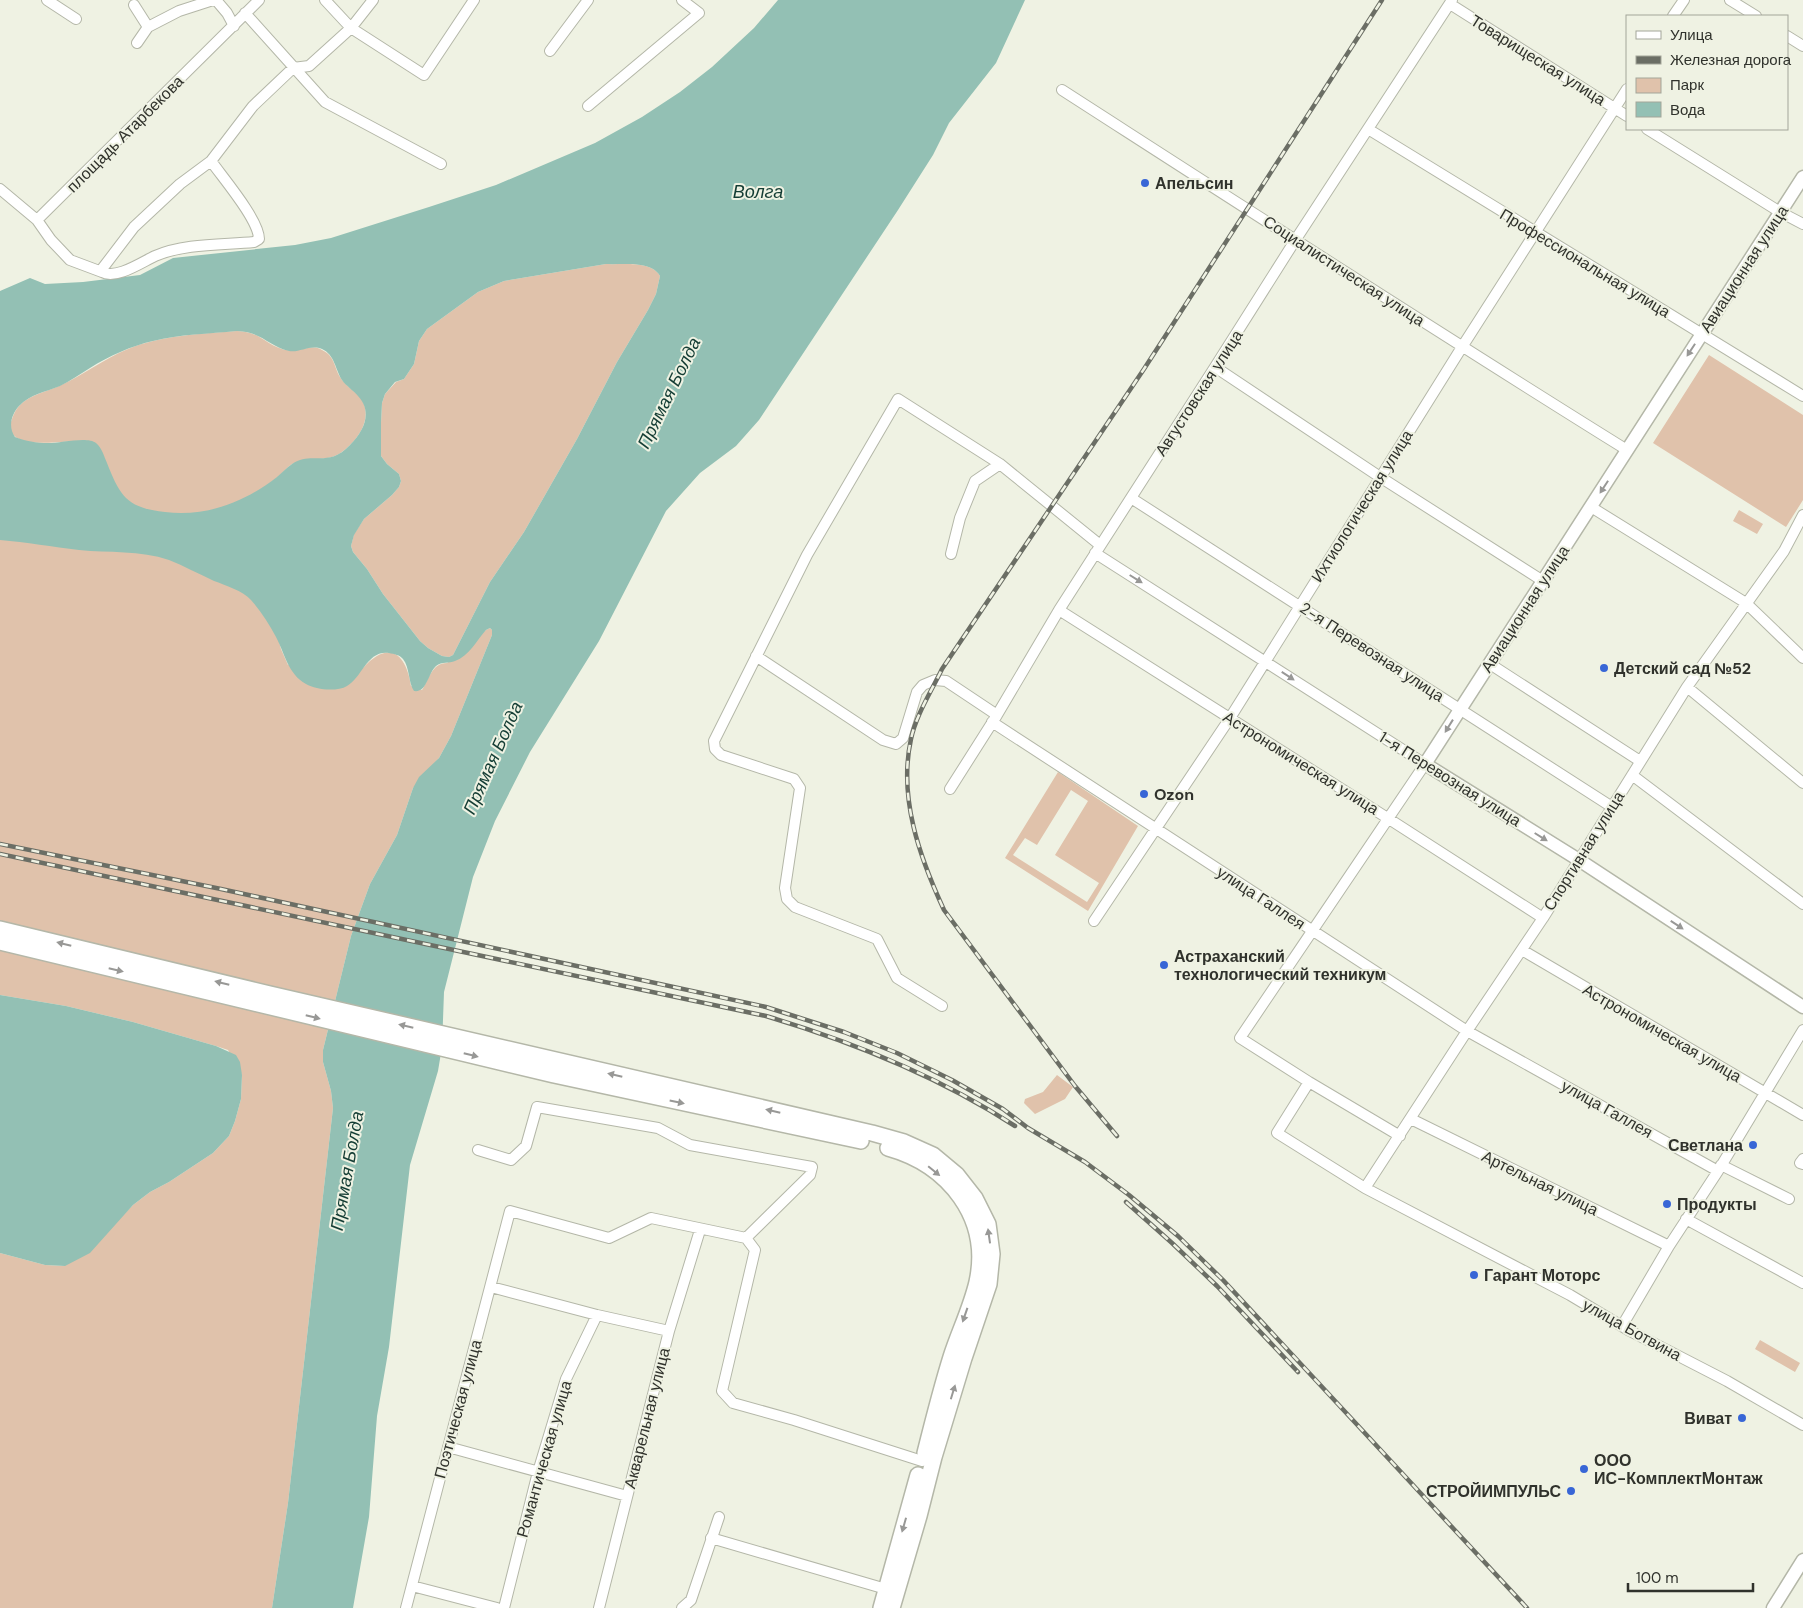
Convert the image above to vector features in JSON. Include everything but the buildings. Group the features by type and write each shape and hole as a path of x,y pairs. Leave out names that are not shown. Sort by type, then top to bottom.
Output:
{"highway":[{"path":"0,928 268,1000"},
{"path":"0,942 268,1000 858,1140 901,1152 926,1164 950,1183 965,1204 976,1225 980,1252 977,1282 951,1358 881,1608"},
{"path":"555,1069 862,1131 904,1142 933,1155 957,1175 975,1198 988,1224 992,1254 988,1284 925,1489 892,1608"}],"main road":[{"name":"Авиационная улица","path":"1426,764 1803,177"},
{"name":"1-я Перевозная улица","path":"1426,764 1579,860 1803,1007"},
{"path":"1773,1608 1803,1560"}],"street":[{"path":"48,0 76,19"},
{"path":"137,43 148,27 179,11 214,0 227,13 234,26"},
{"name":"площадь Атарбекова","path":"37,220 259,0"},
{"path":"325,0 350,28 424,76 474,0"},
{"path":"102,270 134,227 180,184 211,161 253,106 293,68 309,66 350,28 373,0"},
{"path":"550,51 588,0"},
{"path":"588,106 699,13 682,0"},
{"path":"1674,15 1684,0"},
{"path":"1730,0 1754,15"},
{"name":"Товарищеская улица","path":"1451,2 1626,115"},
{"name":"Августовская улица","path":"950,789 1059,610 1296,239 1451,2"},
{"path":"134,5 148,27"},
{"path":"245,13 325,102 442,164"},
{"path":"1788,37 1803,46"},
{"name":"Социалистическая улица","path":"1062,90 1462,347 1627,450"},
{"name":"Ихтиологическая улица","path":"1094,920 1154,828 1230,718 1462,347 1626,91"},
{"name":"Профессиональная улица","path":"1368,129 1803,396"},
{"path":"1649,130 1780,212 1803,224"},
{"path":"0,189 37,220 51,240 70,260 102,270 106,274 121,273 158,255 180,249 259,240 259,234 241,202 211,161"},
{"path":"1215,367 1380,477 1543,581"},
{"name":"1-я Перевозная улица","path":"756,656 807,555 898,399 1000,464 1098,549 1265,662 1426,764"},
{"path":"951,554 960,518 975,481 1000,464"},
{"name":"2-я Перевозная улица","path":"1131,498 1612,807"},
{"path":"1591,507 1746,603 1803,658"},
{"name":"Спортивная улица","path":"1365,1188 1543,918 1687,687 1784,551 1802,519"},
{"name":"Астрономическая улица","path":"1059,610 1543,918"},
{"path":"756,656 714,741 716,749 721,755 794,779 800,788 785,888 788,900 795,907 877,939 897,978 942,1006"},
{"name":"улица Галлея","path":"756,656 883,740 896,744 904,738 917,692 923,685 935,680 946,681 994,719 1154,828 1467,1031 1719,1168 1789,1199"},
{"path":"1490,664 1640,761"},
{"path":"1687,687 1803,783"},
{"name":"Авиационная улица","path":"1309,1082 1240,1038 1426,764"},
{"path":"1632,775 1803,904"},
{"name":"Астрономическая улица","path":"1522,950 1803,1115"},
{"path":"1622,1326 1669,1246 1803,1030"},
{"path":"1309,1082 1400,1136"},
{"name":"улица Ботвина","path":"1309,1082 1277,1132 1365,1188 1570,1295 1622,1326 1727,1381 1803,1425"},
{"path":"478,1150 511,1160 526,1146 537,1107 658,1128 690,1145 812,1167 810,1175 746,1238"},
{"name":"Артельная улица","path":"1411,1119 1669,1246"},
{"path":"1803,1159 1800,1163 1803,1164"},
{"name":"Поэтическая улица","path":"406,1608 510,1211 609,1238 651,1218 700,1230"},
{"path":"1686,1219 1803,1283"},
{"path":"700,1230 746,1238 755,1250 722,1391 733,1403 794,1420 922,1461"},
{"name":"Акварельная улица","path":"599,1608 669,1330 700,1230"},
{"path":"491,1287 597,1315 669,1330"},
{"name":"Романтическая улица","path":"504,1608 538,1472 566,1379 597,1315"},
{"path":"448,1447 627,1496"},
{"path":"682,1608 691,1600 719,1517"},
{"path":"711,1538 886,1588"},
{"path":"412,1586 497,1608"}],"green space":[{"path":"606,264 636,264 656,271 660,276 656,294 524,532 490,582 453,655 449,657 442,656 420,641 383,594 367,569 353,552 351,546 354,534 364,519 392,495 399,487 401,481 399,474 381,456 382,403 385,394 396,382 404,379 414,364 419,341 427,329 478,292 504,281"},
{"path":"237,331 251,333 282,349 318,348 326,352 332,359 340,377 363,402 366,415 362,429 354,441 342,452 330,457 294,463 270,483 241,501 281,649 288,665 363,668 372,659 388,652 400,658 405,665 411,686 422,690 434,669 447,663 486,630 490,628 492,635 451,736 439,758 413,788 397,835 370,884 351,936 323,1050 323,1062 331,1091 333,1108 288,1503 272,1608 0,1608 0,1253 45,1265 64,1266 107,1232 133,1205 150,1192 213,1153 229,1136 241,1099 242,1075 228,1050 216,1046 133,1022 66,1006 0,995 0,505 74,441 45,443 24,441 16,437 11,431 11,422 14,413 24,401 69,381 110,357 128,349 168,338"},
{"path":"1709,355 1803,415 1803,500 1786,527 1653,443"},
{"path":"1739,510 1763,524 1757,534 1733,521"},
{"path":"1058,772 1138,826 1088,911 1005,858","holes":["1071,790 1088,801 1055,855 1099,883 1087,902 1013,855 1025,838 1037,845"]},
{"path":"1057,1075 1073,1087 1065,1099 1035,1114 1024,1103 1025,1099 1043,1092"},
{"path":"1760,1340 1800,1363 1795,1372 1755,1349"}],"water":[{"name":"Волга","path":"778,0 1025,0 996,63 949,123 933,155 898,210 759,420 736,446 700,473 666,511 599,641 530,752 495,821 473,877 444,992 442,1047 438,1071 410,1165 389,1347 377,1416 369,1517 353,1608 272,1608 288,1503 333,1108 331,1091 323,1062 323,1050 351,936 370,884 397,835 413,788 419,777 439,758 451,736 492,635 492,630 490,628 486,630 469,652 460,659 436,666 425,686 418,691 414,691 412,687 403,659 389,653 381,653 375,656 347,686 332,690 321,689 306,684 295,675 268,622 248,597 234,589 175,562 158,557 136,553 79,550 0,540 0,291 30,278 45,284 83,282 140,275 173,258 295,245 331,238 496,185 595,143 642,117 680,92 712,67 754,28","holes":["606,264 636,264 656,271 660,276 656,294 524,532 490,582 453,655 449,657 442,656 420,641 383,594 367,569 353,552 351,546 354,535 364,519 392,495 399,487 401,481 399,474 381,456 382,403 385,394 395,382 404,379 414,364 419,341 427,329 478,292 504,281","237,331 259,336 289,351 318,348 330,355 342,380 363,402 365,408 366,415 363,428 355,440 342,452 334,456 299,460 265,486 225,506 210,510 181,513 152,510 133,503 121,492 101,450 92,441 39,443 15,437 13,433 12,417 23,402 33,396 60,386 120,352 163,339"]},
{"path":"0,995 66,1006 133,1022 216,1046 236,1055 240,1062 242,1075 241,1099 229,1136 213,1153 150,1192 133,1205 90,1253 65,1266 45,1265 0,1253"}],"railway":[{"path":"1117,1136 1075,1086 944,910 927,870 909,805 908,761 913,730 942,669 1144,369 1382,0"},
{"path":"0,844 221,889 766,1007 844,1032 897,1053 952,1080 1003,1109 1028,1128 1085,1162 1129,1195 1178,1236 1223,1280 1527,1608"},
{"path":"0,854 766,1016 831,1037 894,1062 956,1091 1015,1126"},
{"path":"1126,1202 1217,1286 1298,1372"}],"place":[{"name":"Апельсин","path":"1145,183"},
{"name":"Детский сад №52","path":"1604,668"},
{"name":"Ozon","path":"1144,794"},
{"name":"Астраханский технологический техникум","path":"1164,965"},
{"name":"Светлана","path":"1753,1145"},
{"name":"Продукты","path":"1667,1204"},
{"name":"Гарант Моторс","path":"1474,1275"},
{"name":"Виват","path":"1742,1418"},
{"name":"ООО ИС-КомплектМонтаж","path":"1584,1469"},
{"name":"СТРОЙИМПУЛЬС","path":"1571,1491"}],"water label":[{"name":"Прямая Болда","path":"669,393"},
{"name":"Прямая Болда","path":"493,758"},
{"name":"Прямая Болда","path":"347,1171"}]}
